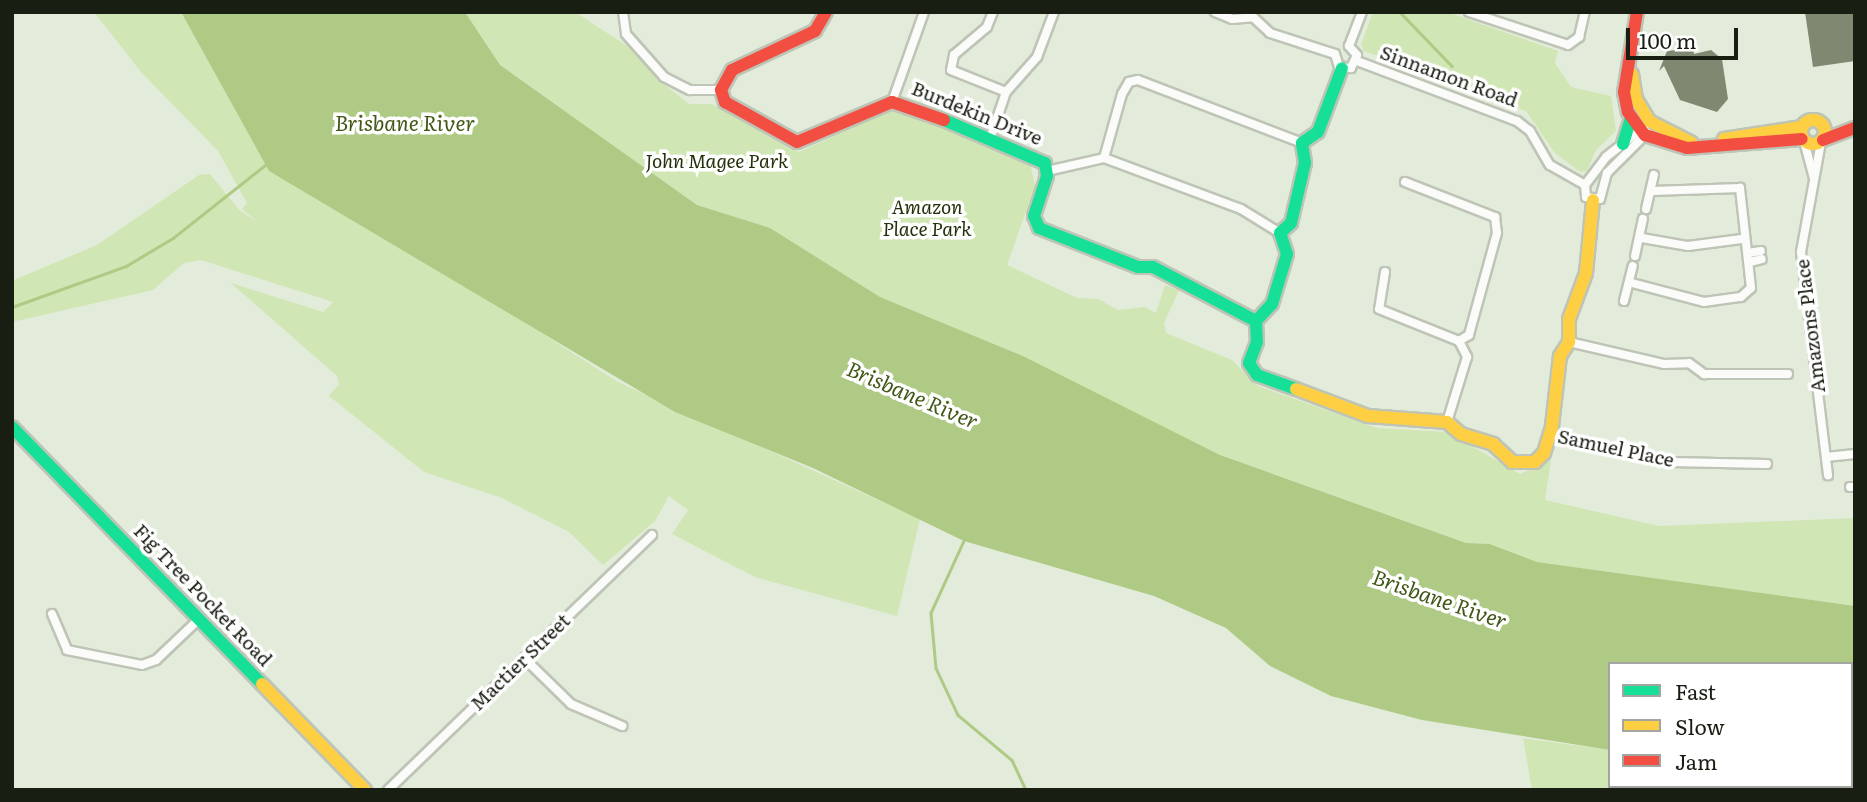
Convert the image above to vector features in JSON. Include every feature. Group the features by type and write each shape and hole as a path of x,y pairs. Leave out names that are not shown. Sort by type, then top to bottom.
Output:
{"main road":[{"path":"721,90 732,70 815,31 826,12"},
{"path":"1623,144 1631,118 1624,82 1637,12"},
{"path":"1645,12 1632,80 1647,128"},
{"path":"1342,68 1318,132 1302,143 1305,163 1291,223 1280,233 1287,254 1272,304 1251,319 1257,342 1250,363 1257,375 1368,416 1447,422 1521,464 1542,456 1549,434 1560,356 1569,342 1569,319 1586,272 1593,200"},
{"name":"Burdekin Drive","path":"721,90 730,106 797,142 892,102 991,136 1042,158 1047,171 1034,216 1039,228 1138,267 1153,267 1204,290 1251,319"},
{"path":"1631,118 1687,148 1803,135 1822,141 1855,128"},
{"path":"1803,135 1811,120 1821,122 1822,141"},
{"name":"Fig Tree Pocket Road","path":"12,426 365,790"}],"street":[{"path":"623,12 626,34 664,77 690,90 721,90"},
{"path":"892,102 924,12"},
{"path":"993,12 987,27 954,55 951,70 1006,92"},
{"path":"991,136 1006,92 1037,57 1054,12"},
{"path":"1215,12 1232,19 1254,15 1270,33 1335,54 1342,68 1356,61 1349,46"},
{"path":"1335,54 1349,46 1362,12"},
{"path":"1469,12 1568,45 1579,37 1585,12"},
{"name":"Sinnamon Road","path":"1356,61 1517,121 1530,131 1550,165 1585,185"},
{"path":"1104,158 1122,94 1129,82 1138,80 1302,143"},
{"path":"1647,128 1616,161 1603,184 1602,197 1593,200 1585,195 1585,185 1593,180 1623,144 1647,128"},
{"name":"Amazons Place","path":"1803,135 1814,178"},
{"name":"Amazons Place","path":"1822,141 1801,252 1828,475"},
{"path":"1047,171 1104,158 1241,209 1280,233"},
{"path":"1646,209 1654,174"},
{"path":"1593,180 1603,184"},
{"path":"1405,183 1495,217 1497,233 1469,335 1460,341"},
{"path":"1632,283 1698,302 1741,297 1751,288 1749,258 1742,239 1744,199 1736,185 1651,191"},
{"path":"1635,256 1642,238 1643,219"},
{"path":"1642,238 1688,246 1742,239"},
{"path":"1749,258 1762,255"},
{"path":"1625,301 1632,283 1633,266"},
{"path":"1385,272 1378,309 1460,341 1467,357 1447,422"},
{"path":"1569,342 1664,364 1683,362 1704,374 1788,374"},
{"name":"Samuel Place","path":"1549,434 1670,462 1767,464"},
{"path":"1826,457 1855,454"},
{"name":"Mactier Street","path":"388,790 652,535"},
{"path":"52,614 67,650 142,665 156,660 199,619"},
{"path":"524,658 571,704 622,726"}],"green space":[{"path":"94,12 181,12 269,171 434,264 618,382 920,519 897,616 755,577 672,534 688,510 669,496 655,521 603,565 569,532 502,498 424,472 329,396 339,384 337,376 231,283 323,312 333,302 201,260 184,263 153,290 12,322 14,280 97,245 199,175 210,174 239,210 259,223 242,209 247,203 218,151 141,72"},
{"name":"Amazon Place Park","path":"465,12 575,12 641,55 656,78 689,104 712,104 799,152 893,109 1029,158 1035,186 1007,265 1077,298 1098,299 1118,310 1145,307 1156,313 1165,285 1179,290 1164,323 1166,333 1232,360 1258,386 1377,428 1447,432 1520,474 1551,460 1545,500 1659,526 1855,518 1855,606 1537,562 1491,544 1466,543 1220,455 1023,356 880,297 770,228 697,205 500,65"},
{"path":"1373,12 1447,12 1558,51 1555,63 1571,87 1611,96 1616,131 1596,150 1587,171 1580,172 1555,153 1526,111 1364,51 1361,45"},
{"path":"1523,738 1608,750 1608,788 1751,790 1532,790"}],"water":[{"name":"Brisbane River","path":"181,12 465,12 500,65 697,205 770,228 880,297 1023,356 1220,455 1466,543 1490,544 1537,562 1855,606 1855,790 1798,788 1853,788 1853,662 1608,662 1608,750 1422,720 1331,696 1270,666 1226,628 1154,596 964,541 813,468 675,412 269,171"}],"building":[{"path":"1805,12 1855,12 1855,61 1813,67"},
{"path":"1693,48 1694,54 1711,50 1722,59 1728,99 1717,112 1680,100 1664,66 1659,71 1667,51"}],"waterway":[{"path":"1400,12 1452,66"},
{"path":"12,307 126,266 173,238 265,165"},
{"path":"964,541 931,613 936,668 958,715 1012,760 1026,790"}],"traffic: fast":[{"path":"1296,389 1257,375 1249,363 1257,342 1256,321 1272,304 1287,254 1280,233 1291,223 1305,163 1302,143 1318,132 1342,68"},
{"path":"1623,144 1631,118"},
{"path":"944,120 1045,163 1047,176 1034,216 1039,228 1138,267 1153,267 1256,321"},
{"path":"12,427 262,684"}],"traffic: slow":[{"path":"1632,74 1636,99 1649,121 1692,143"},
{"path":"1808,120 1818,120 1825,127 1825,132 1825,137 1818,144 1808,144 1801,137 1801,127 1808,120"},
{"path":"1724,139 1802,127"},
{"path":"1296,389 1368,416 1447,422 1461,434 1493,444 1512,462 1535,462 1544,453 1552,426 1560,356 1569,342 1569,319 1586,273 1593,200"},
{"path":"262,684 365,790"}],"traffic: jam":[{"path":"826,12 815,31 732,70 721,90 725,102 797,142 892,102 944,120"},
{"path":"1637,12 1624,92 1628,112 1645,135 1687,148 1802,139"},
{"path":"1823,140 1855,128"}],"park label":[{"name":"John Magee Park","path":"717,161"}]}
